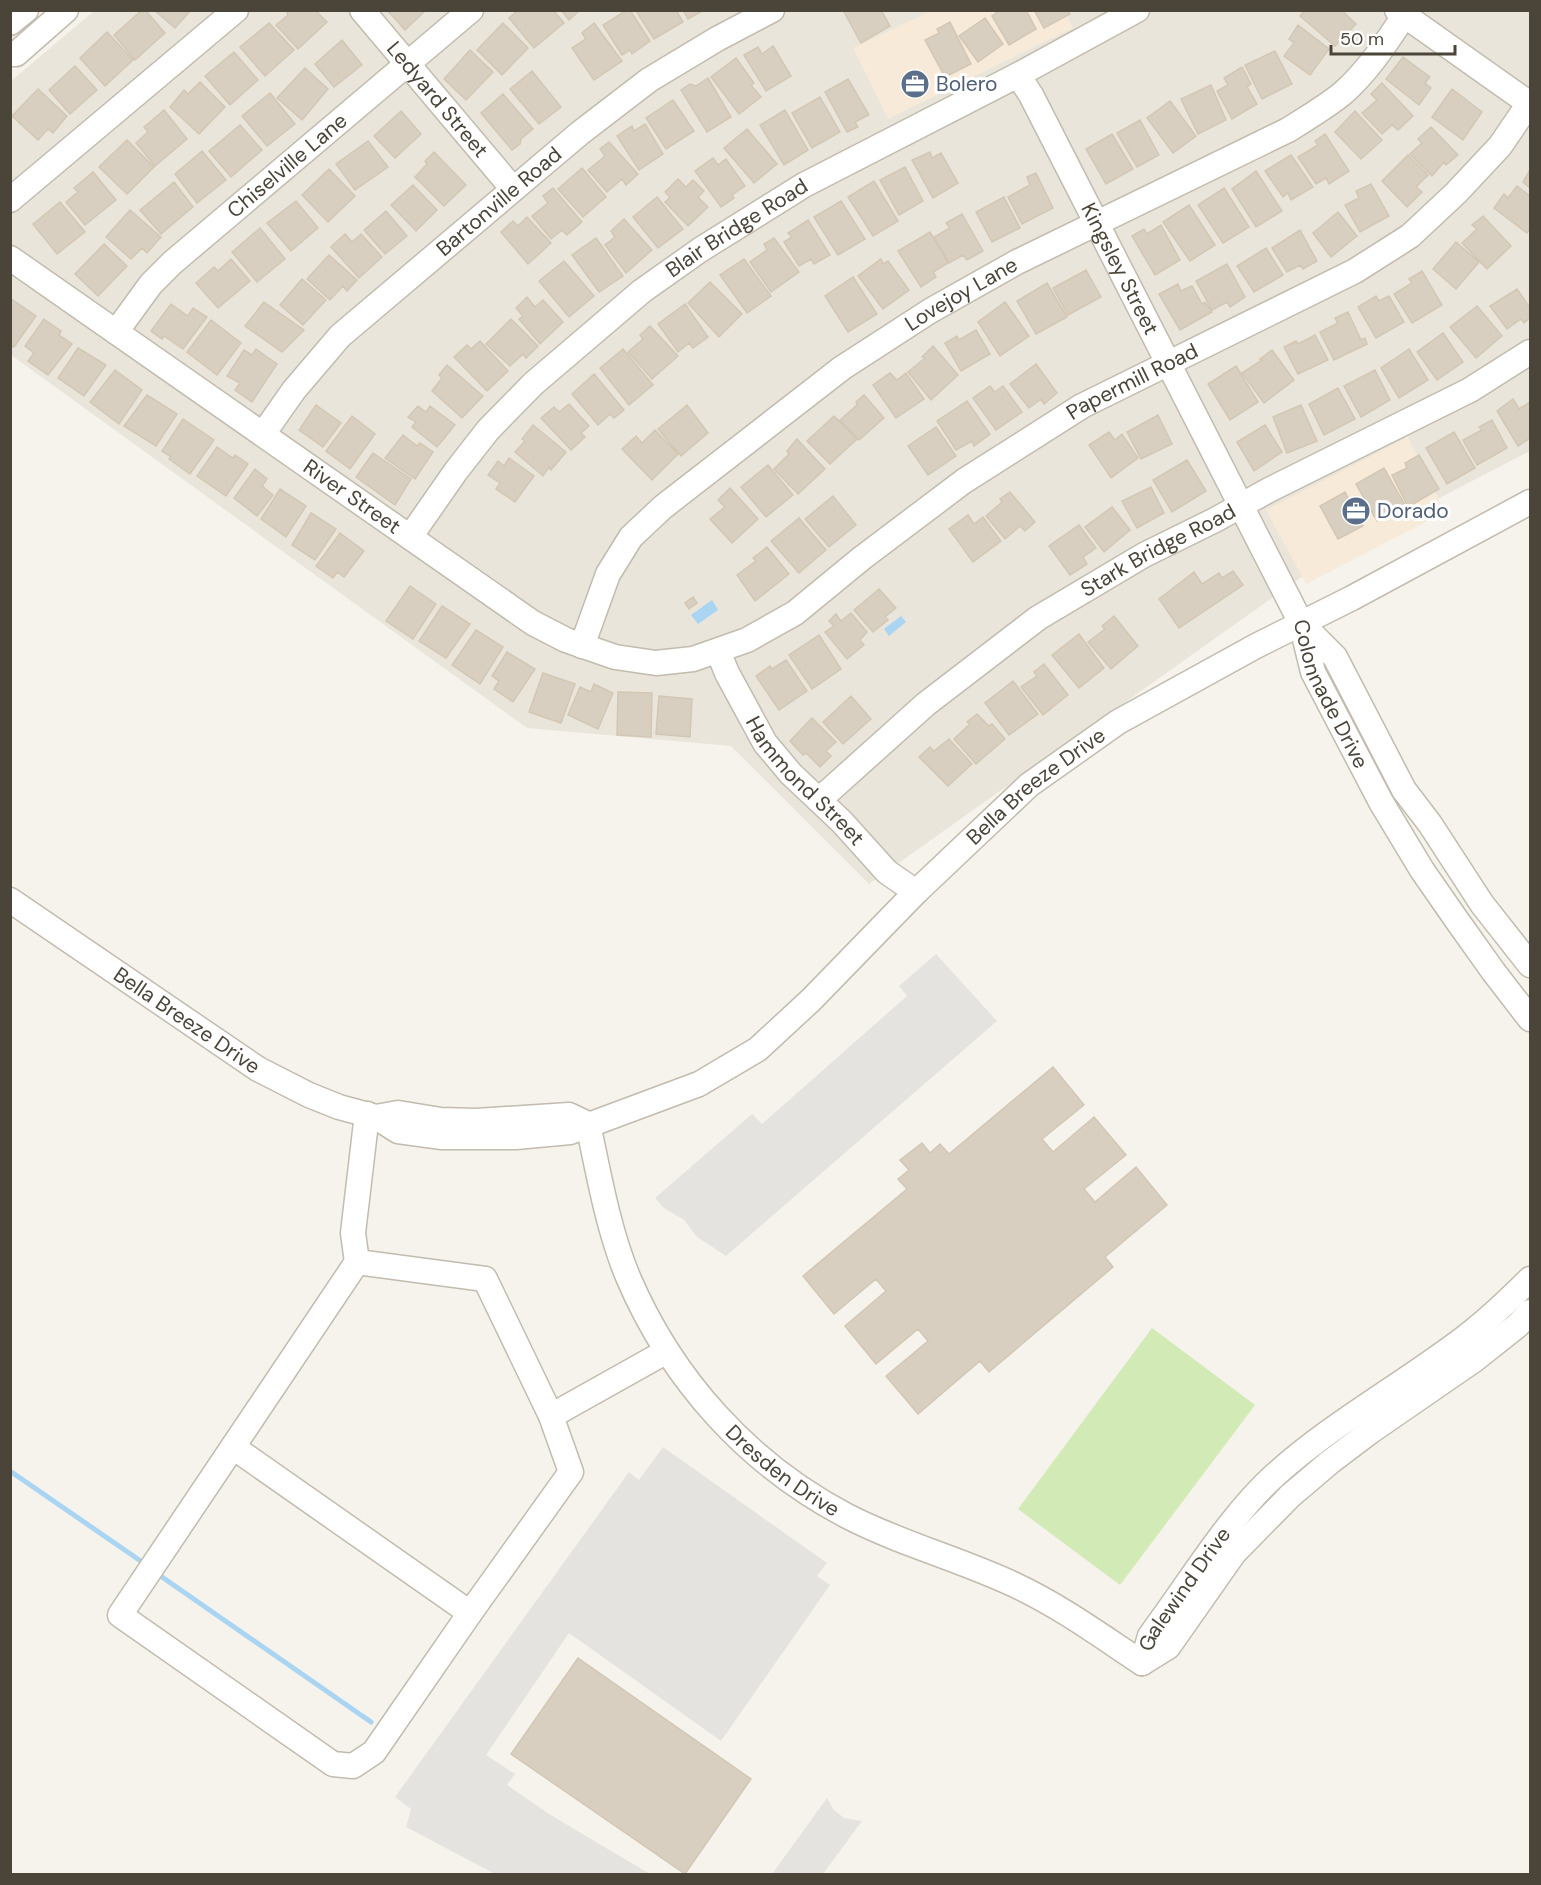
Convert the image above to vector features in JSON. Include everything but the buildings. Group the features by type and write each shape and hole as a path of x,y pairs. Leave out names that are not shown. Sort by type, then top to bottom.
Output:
{"street":[{"path":"10,23 26,10"},
{"path":"10,54 16,54 66,10"},
{"path":"10,200 236,10"},
{"name":"Ledyard Street","path":"362,10 513,189"},
{"name":"Chiselville Lane","path":"116,332 151,284 172,263 471,10"},
{"name":"Bartonville Road","path":"263,434 299,383 340,336 580,133 649,80 717,39 772,10"},
{"name":"Blair Bridge Road","path":"410,537 488,430 532,384 642,291 709,244 804,185 1018,75 1137,10"},
{"path":"1400,13 1530,103"},
{"name":"Lovejoy Lane","path":"582,646 608,574 631,537 663,507 852,361 930,311 1017,262 1288,130 1316,113 1343,92 1371,64 1400,13"},
{"name":"Kingsley Street","path":"1018,75 1031,95 1301,623"},
{"name":"Papermill Road","path":"718,651 747,640 795,613 862,558 964,482 1082,406 1355,270 1410,236 1456,193 1500,146 1530,103"},
{"name":"River Street","path":"10,258 533,623 566,640 615,657 656,663 693,659 718,651"},
{"name":"Stark Bridge Road","path":"819,800 926,704 1038,618 1144,555 1470,390 1530,352"},
{"name":"Bella Breeze Drive","path":"10,900 258,1069 309,1095 339,1107 371,1116 398,1113 441,1120 476,1121 569,1115 588,1124 699,1084 758,1049 811,1000 916,892 1029,785 1118,722 1248,650 1530,502"},
{"name":"Colonnade Drive","path":"1301,623 1335,657 1404,790 1430,824 1482,904 1530,965"},
{"name":"Colonnade Drive","path":"1301,623 1313,672 1381,802 1422,870 1530,1019"},
{"name":"Hammond Street","path":"718,651 727,673 765,743 887,872 916,892"},
{"path":"357,1262 485,1279 551,1416 571,1472 374,1752 352,1766 333,1764 120,1616 357,1262 353,1233 371,1116"},
{"name":"Dresden Drive","path":"588,1124 612,1228 637,1296 667,1351 691,1385 740,1441 790,1481 818,1499 858,1521 1016,1585 1070,1615 1142,1663"},
{"name":"Galewind Drive","path":"1142,1663 1150,1636 1239,1512 1274,1476 1357,1411 1462,1340 1502,1308 1530,1279"},
{"name":"Galewind Drive","path":"1142,1663 1168,1647 1234,1553 1290,1496 1371,1431 1474,1360 1530,1312"},
{"path":"551,1416 667,1351"},
{"path":"233,1447 470,1613"}],"shaded area":[{"path":"94,11 1530,11 1530,451 1341,549 869,884 731,746 527,728 11,355 11,81"},
{"name":"Bolero","path":"931,11 1065,11 1073,28 888,119 853,48"},
{"name":"Dorado","path":"1408,437 1445,512 1306,584 1266,510"},
{"path":"936,954 997,1021 726,1256 697,1237 684,1220 664,1208 655,1198 752,1114 762,1124 907,996 899,986"},
{"path":"663,1447 827,1563 817,1576 830,1585 721,1741 569,1633 486,1755 515,1774 507,1785 549,1814 650,1874 495,1874 406,1827 411,1809 395,1797 629,1472 639,1480"},
{"path":"827,1798 834,1810 844,1818 862,1821 823,1874 772,1874"}],"green space":[{"path":"1152,1328 1255,1405 1120,1585 1018,1509"}],"water":[{"path":"712,600 718,610 698,624 691,615"},
{"path":"901,616 906,622 889,636 884,629"}],"waterway":[{"path":"10,1471 145,1564"},
{"path":"162,1577 371,1722"}],"place":[{"name":"Bolero","path":"915,84"},
{"name":"Dorado","path":"1356,511"}]}
